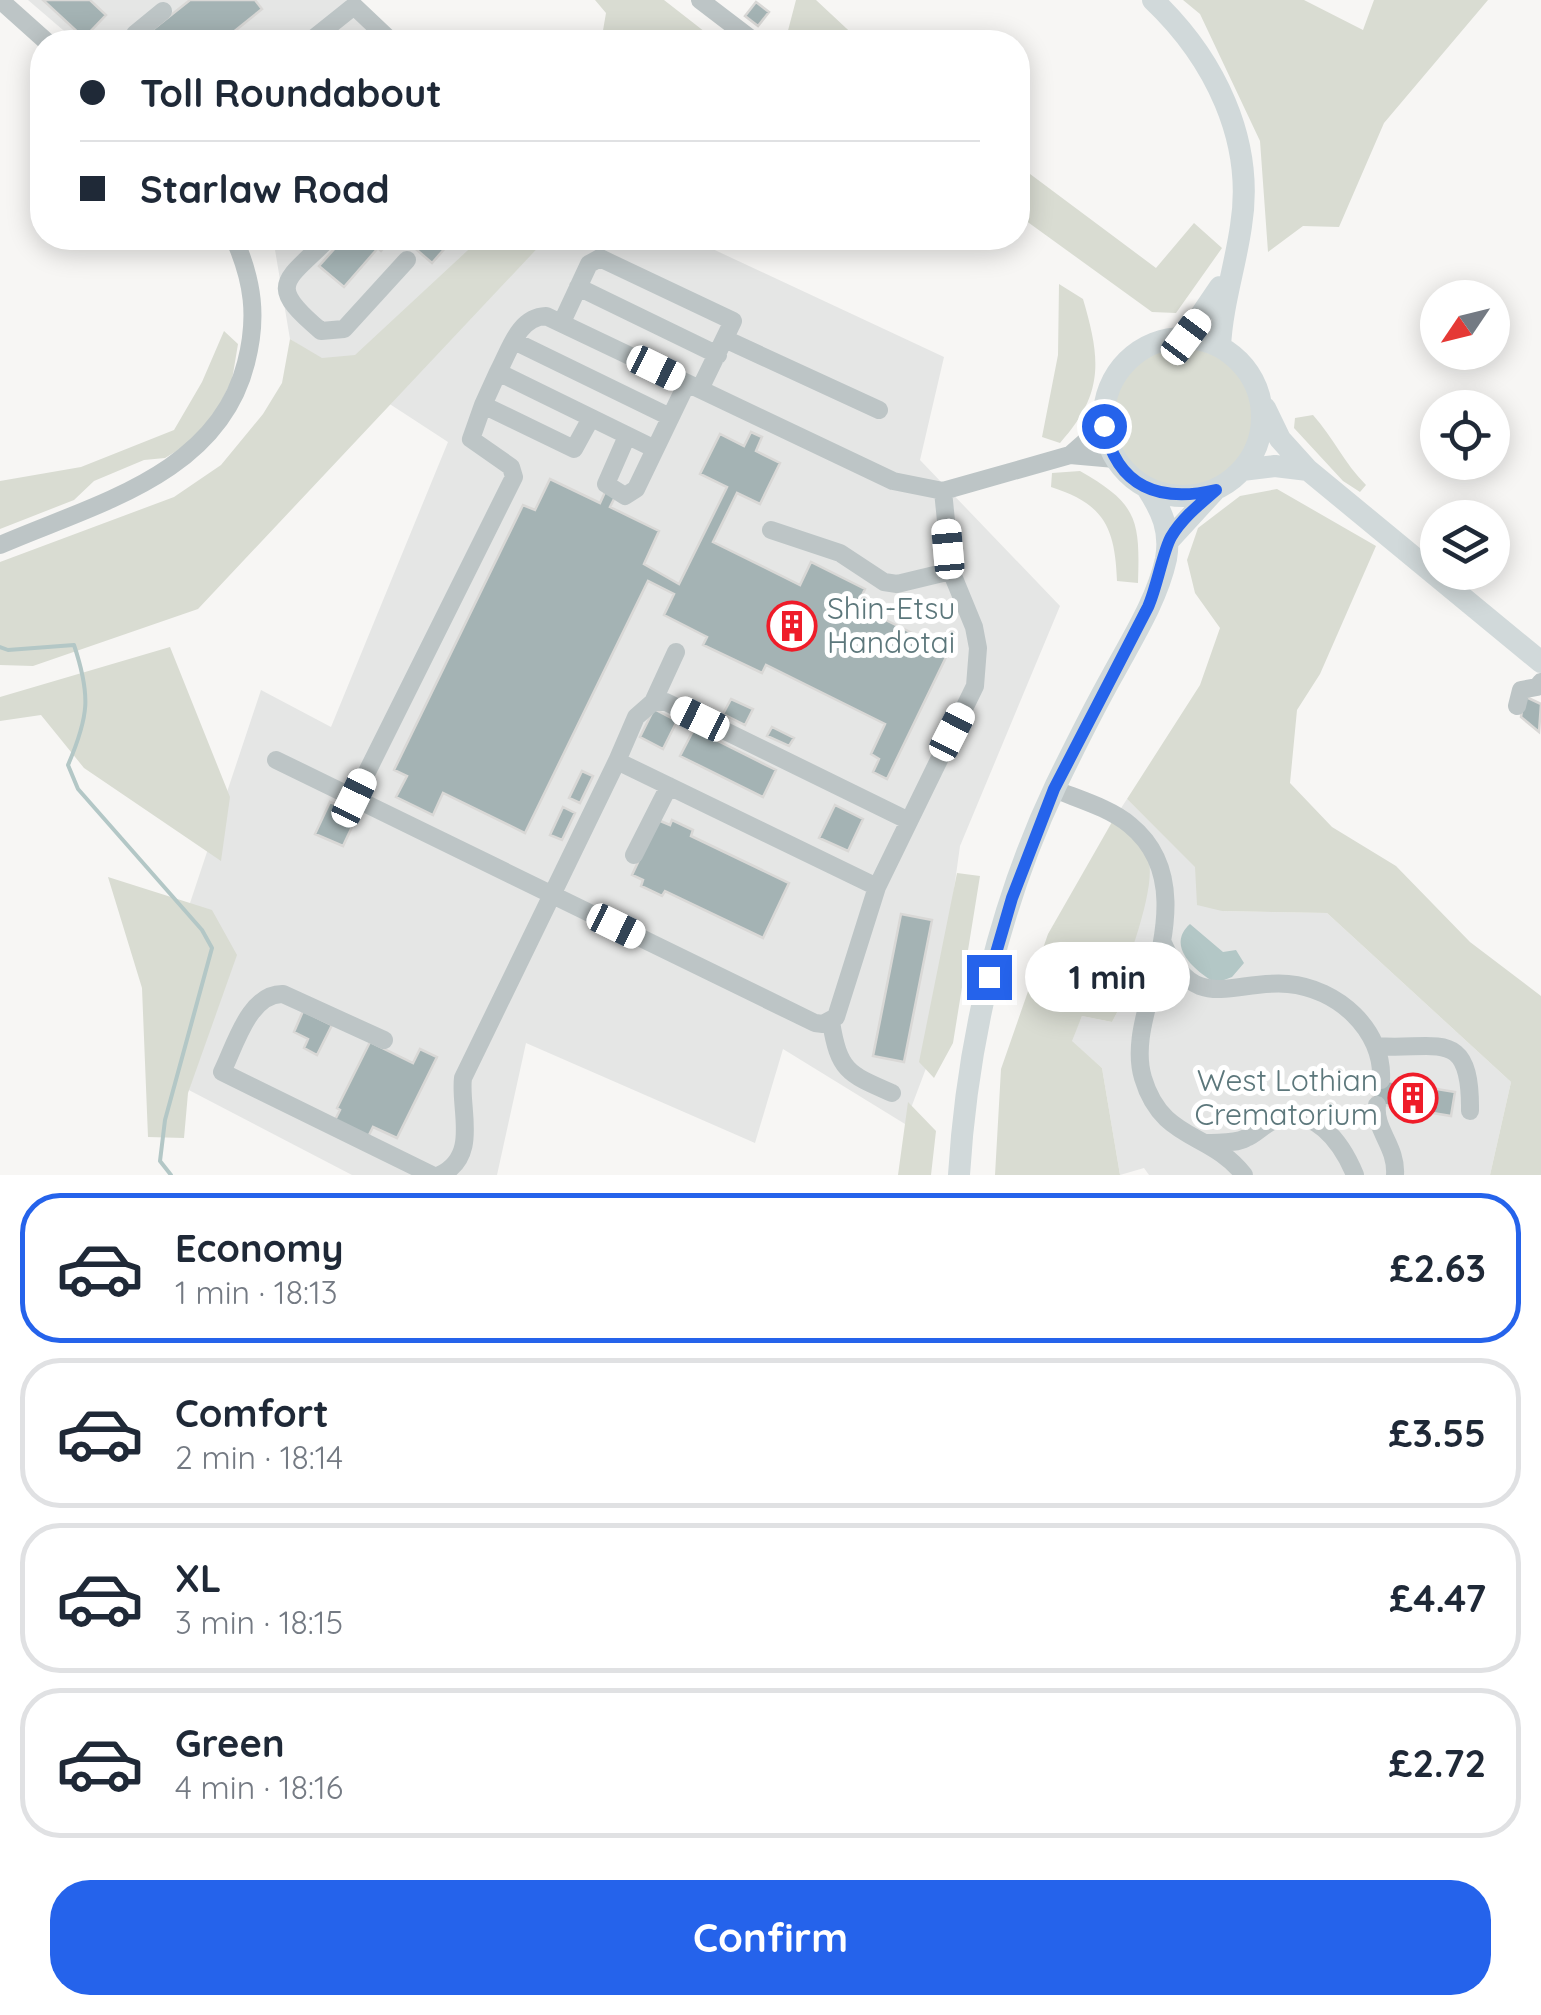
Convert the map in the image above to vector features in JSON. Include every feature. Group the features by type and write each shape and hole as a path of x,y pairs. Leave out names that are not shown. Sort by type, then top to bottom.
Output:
{"main road":[{"path":"1153,0 1199,51 1232,115 1244,172 1242,225 1222,312 1220,347"},
{"path":"1186,337 1210,306 1231,267"},
{"path":"1169,540 1162,511 1146,488 1115,458 1104,426 1106,395 1117,372 1132,356 1165,338 1186,337 1220,347 1248,373 1280,439 1308,470 1541,662"},
{"path":"959,1175 989,977 1012,898 1054,789 1158,585 1169,540 1188,515 1242,470 1258,444 1263,405"},
{"path":"1242,470 1275,466 1308,470"},
{"path":"1146,488 1166,496 1186,497 1216,490"}],"street":[{"path":"0,0 33,30"},
{"path":"700,0 739,30"},
{"path":"322,30 352,3 380,30"},
{"path":"141,30 163,12"},
{"path":"0,545 150,480 198,447 224,418 244,371 254,324 254,295 238,250"},
{"path":"318,250 288,279 285,289 290,306 320,331 344,329 391,292 407,260"},
{"path":"562,322 589,264 600,258 733,321 721,347 670,417 636,489 625,496 609,489 607,478 628,436"},
{"path":"578,288 879,410"},
{"path":"354,798 514,477 511,467 471,439 514,341 523,325 536,316 562,322 893,481 943,491 1070,455 1115,458"},
{"path":"514,341 670,417"},
{"path":"498,372 655,449"},
{"path":"484,405 574,449 591,418"},
{"path":"1070,455 1104,426"},
{"path":"892,1094 852,1076 841,1064 831,1022 839,1011 876,887 967,703 978,668 974,626 951,571 943,491"},
{"path":"771,530 840,553 884,582 897,584 951,571"},
{"path":"440,1175 449,1171 466,1139 463,1078 636,717 653,702 676,652"},
{"path":"1517,706 1522,690 1537,688 1541,682"},
{"path":"653,702 666,702 908,821"},
{"path":"276,760 815,1023 831,1022"},
{"path":"617,761 876,887"},
{"path":"634,856 669,786"},
{"path":"1054,789 1116,816 1150,845 1166,884 1163,943 1140,1039 1142,1076 1156,1107 1189,1138 1206,1143 1249,1138 1289,1116 1307,1119 1324,1127 1338,1142 1355,1175"},
{"path":"1163,943 1182,974 1213,990 1285,983 1333,999 1351,1012 1376,1046 1382,1061 1381,1080"},
{"path":"384,1040 283,994 273,994 256,1006 222,1072 432,1175"},
{"path":"1376,1046 1442,1044 1466,1067 1470,1111"},
{"path":"1377,1105 1382,1130 1393,1147 1394,1175"},
{"path":"1243,1174 1249,1138"},
{"path":"1206,1143 1243,1174"}],"shaded area":[{"path":"28,0 346,0 380,30 63,30"},
{"path":"595,0 664,0 702,30 603,30 606,13"},
{"path":"796,0 816,0 848,30 788,30"},
{"path":"1183,0 1304,0 1363,30 1374,0 1488,0 1384,123 1339,227 1303,226 1268,252 1260,141 1200,14"},
{"path":"1030,174 1156,268 1194,223 1222,248 1176,313 1152,312 1030,224"},
{"path":"275,250 715,250 944,357 920,460 1060,606 960,846 931,1055 905,1124 783,1049 755,1143 526,1043 497,1175 352,1175 160,1075 169,966 261,690 331,727 448,442 290,339"},
{"path":"468,250 536,250 198,609 33,666 0,665 0,562 174,497 221,465 263,414 282,383 290,339 322,358 355,355"},
{"path":"1059,284 1083,299 1095,358 1095,376 1085,408 1060,443 1042,437 1058,355"},
{"path":"224,331 238,344 232,380 213,418 188,444 165,458 144,460 94,481 74,500 0,529 0,481 81,467 174,430 202,382"},
{"path":"1183,345 1210,350 1233,366 1249,389 1254,416 1249,443 1233,466 1210,482 1183,487 1156,482 1133,466 1117,443 1112,416 1117,389 1133,366 1156,350"},
{"path":"1313,415 1366,485 1360,492 1343,481 1294,428 1295,418"},
{"path":"1080,471 1114,494 1132,516 1138,544 1138,583 1117,581 1109,532 1095,510 1051,487 1052,473"},
{"path":"1277,489 1376,546 1320,674 1297,710 1290,783 1332,827 1396,866 1470,942 1541,996 1541,1175 1490,1175 1511,1082 1327,913 1222,911 1197,905 1195,867 1127,799 1200,685 1220,628 1195,593 1187,560 1198,528 1240,496"},
{"path":"170,647 230,797 221,861 84,768 41,715 0,721 0,697"},
{"path":"1127,799 1196,867 1222,911 1327,913 1511,1082 1490,1175 1149,1175 1144,1168 1120,1175 1102,1068 1071,1041 1082,1016 1112,1022 1122,1003 1115,993 1126,969 1112,822"},
{"path":"1112,822 1134,839 1147,856 1148,891 1133,948 1115,993 1122,1003 1112,1022 1082,1016 1072,1041 1102,1068 1120,1175 995,1175 1001,1069 1048,934"},
{"path":"957,873 980,876 953,1043 934,1078 919,1062"},
{"path":"108,877 212,910 237,955 188,1093 184,1138 148,1137 142,988"},
{"path":"1190,924 1223,952 1236,950 1244,963 1232,977 1216,983 1186,958 1181,941"},
{"path":"908,1102 936,1131 931,1175 898,1175"}],"building":[{"path":"43,0 90,0 106,15 92,30 75,30"},
{"path":"190,0 255,0 262,9 236,30 152,30"},
{"path":"756,2 769,12 758,26 745,16"},
{"path":"333,250 376,250 344,287 319,266"},
{"path":"417,250 443,250 432,263"},
{"name":"Shin-Etsu Handotai","path":"751,432 762,437 756,451 780,463 760,504 737,493 713,542 800,585 811,562 865,589 857,606 949,651 887,779 873,772 879,759 871,754 885,724 766,665 762,673 703,645 707,637 664,615 674,594 648,581 525,833 443,793 433,815 396,797 407,776 394,770 523,505 535,510 550,479 600,503 606,490 616,495 610,507 659,531 644,564 679,584 727,487 700,474 720,434 744,446"},
{"path":"1524,696 1541,704 1539,732 1521,717"},
{"path":"731,699 753,709 745,725 723,714"},
{"path":"654,709 677,721 663,749 640,737"},
{"path":"772,727 794,738 789,746 767,736"},
{"path":"694,729 776,770 763,797 680,756"},
{"path":"582,771 593,776 580,803 569,798"},
{"path":"330,802 358,814 343,846 315,834"},
{"path":"835,805 863,819 848,851 819,838"},
{"path":"563,807 575,813 562,840 550,835"},
{"path":"658,820 670,825 672,820 693,830 691,836 789,883 763,938 665,891 662,896 641,886 643,880 632,875"},
{"path":"901,914 932,920 904,1062 873,1056"},
{"path":"303,1011 332,1025 317,1055 304,1048 308,1039 294,1032"},
{"path":"370,1042 413,1063 420,1049 437,1057 397,1138 373,1127 368,1137 335,1120 340,1110 337,1108"},
{"name":"West Lothian Crematorium","path":"1376,1079 1455,1092 1451,1116 1372,1103"}],"waterway":[{"path":"0,647 8,650 74,645 85,692 84,719 68,765 78,789 202,930 212,948 165,1120 160,1161 171,1175"}],"place":[{"name":"Shin-Etsu Handotai","path":"792,626"},
{"name":"West Lothian Crematorium","path":"1413,1098"}],"route":[{"path":"989,977 1012,898 1054,789 1148,607 1169,540 1188,515 1216,490 1186,497 1166,496 1146,488 1128,475 1115,458 1104,426"}]}
